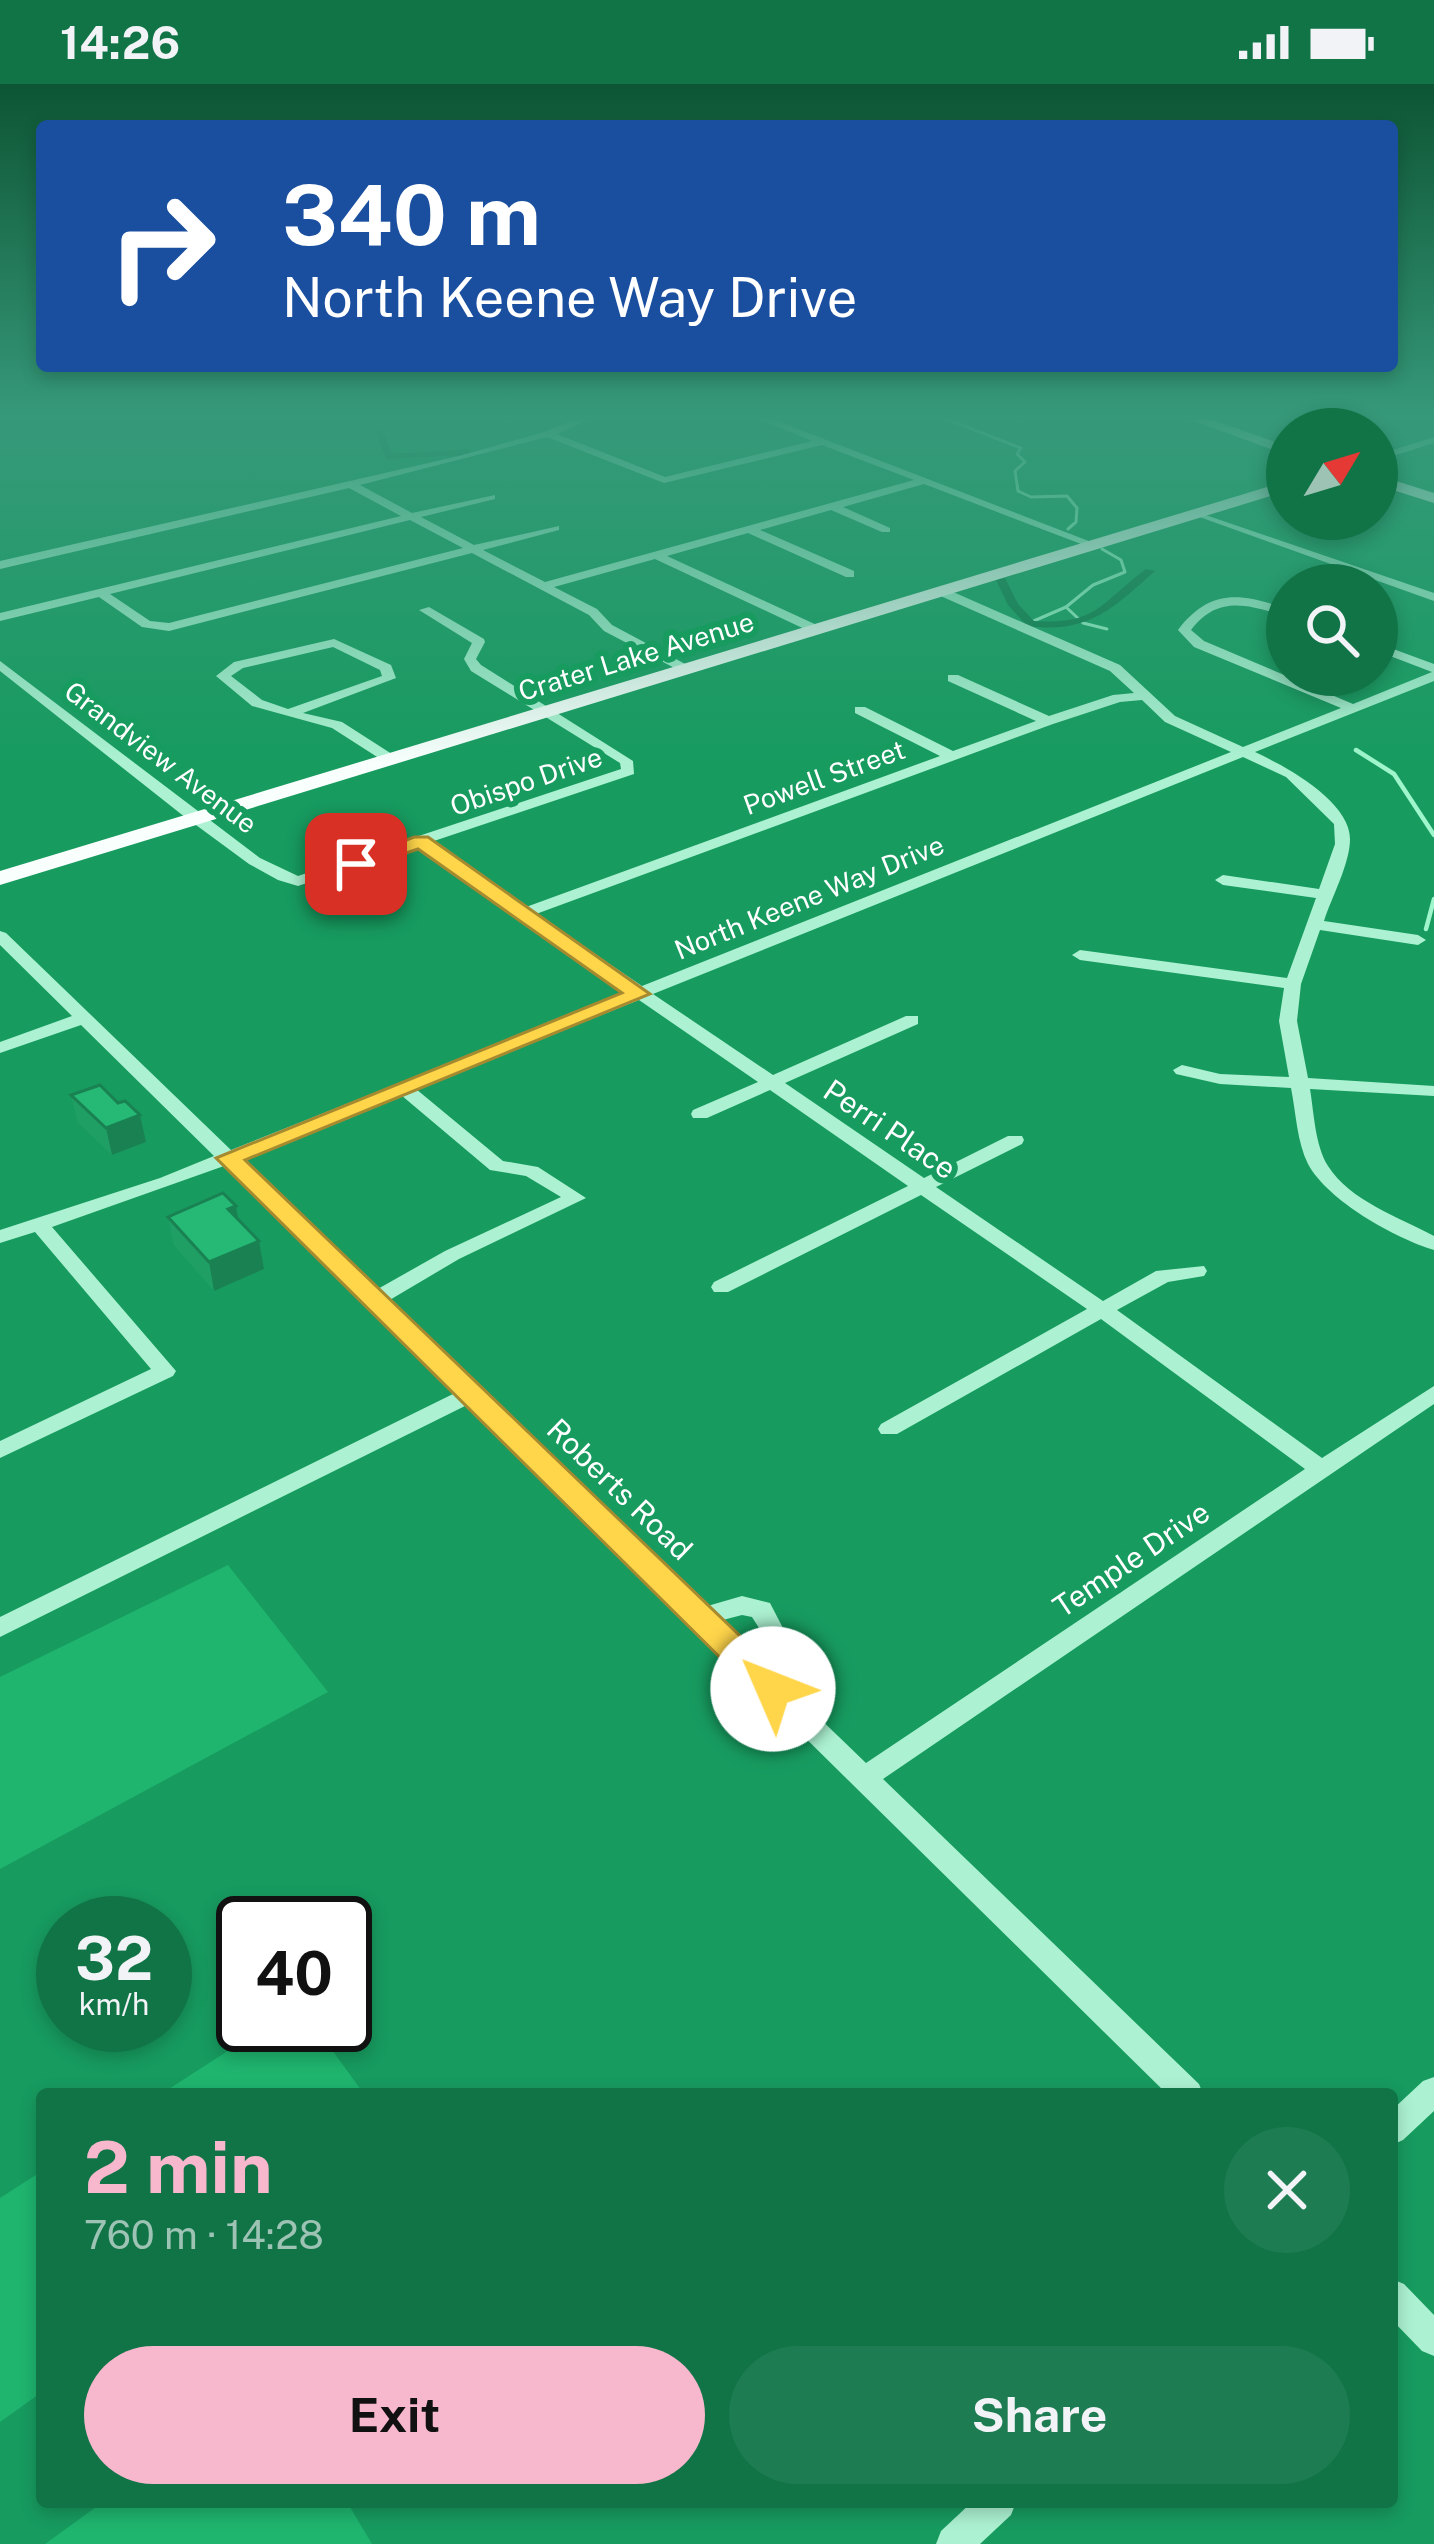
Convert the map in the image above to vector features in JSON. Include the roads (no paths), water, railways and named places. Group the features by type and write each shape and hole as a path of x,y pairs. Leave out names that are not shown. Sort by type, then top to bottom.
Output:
{"main road":[{"name":"Crater Lake Avenue","path":"0,878 1128,534"}],"street":[{"path":"0,565 134,534"},
{"path":"0,617 337,534"},
{"path":"445,534 684,669"},
{"path":"100,592 146,624 161,628 533,534"},
{"path":"543,586 737,534"},
{"path":"760,534 850,574"},
{"path":"1067,534 1093,544"},
{"path":"1256,534 1434,597"},
{"path":"656,555 815,629"},
{"path":"940,591 1106,664 1171,718 1291,774 1341,823 1343,844 1293,984 1288,1022 1312,1151 1324,1176 1434,1244"},
{"path":"1266,607 1233,597 1210,603 1185,626 1191,639 1266,671"},
{"path":"425,610 479,642 470,659 476,668 547,711"},
{"path":"289,714 372,688 390,674 351,647 313,645 224,672 225,681 256,703 289,714 337,724 391,759"},
{"path":"1398,657 1434,673"},
{"name":"Grandview Avenue","path":"2,668 198,817 278,874 298,881"},
{"name":"North Keene Way Drive","path":"0,1237 123,1199 229,1158 1434,673"},
{"path":"953,678 1048,722"},
{"name":"Powell Street","path":"523,913 1048,722 1118,698 1143,696"},
{"path":"1324,696 1354,709"},
{"path":"860,710 952,756"},
{"name":"Obispo Drive","path":"298,881 631,767 547,711"},
{"name":"Perri Place","path":"421,842 1101,1309 1323,1470"},
{"path":"1223,880 1323,894"},
{"path":"1313,924 1418,940"},
{"name":"Roberts Road","path":"0,937 1182,2088"},
{"path":"1080,956 1293,984"},
{"path":"0,1048 84,1018"},
{"path":"700,1114 912,1020"},
{"path":"1182,1070 1220,1078 1434,1091"},
{"path":"374,1300 452,1255 576,1198 531,1171 497,1166 404,1088"},
{"path":"721,1287 1015,1140"},
{"path":"0,1450 165,1371 39,1224"},
{"path":"889,1429 1163,1276 1197,1271"},
{"name":"Temple Drive","path":"864,1778 1434,1393"},
{"path":"0,1628 471,1394"},
{"path":"700,1618 741,1603 756,1607 770,1619 772,1630 742,1659"},
{"path":"1398,2124 1434,2091"},
{"path":"1398,2302 1434,2338"},
{"path":"954,2544 992,2508"}],"waterway":[{"path":"1066,607 1093,585 1125,572 1121,560 1102,549"},
{"path":"1001,580 1013,605 1031,624 1074,624 1099,613 1150,571"},
{"path":"1029,623 1066,607"},
{"path":"1066,607 1083,623 1107,629"},
{"path":"1356,750 1394,774 1434,835"},
{"path":"1426,929 1434,899"}]}
